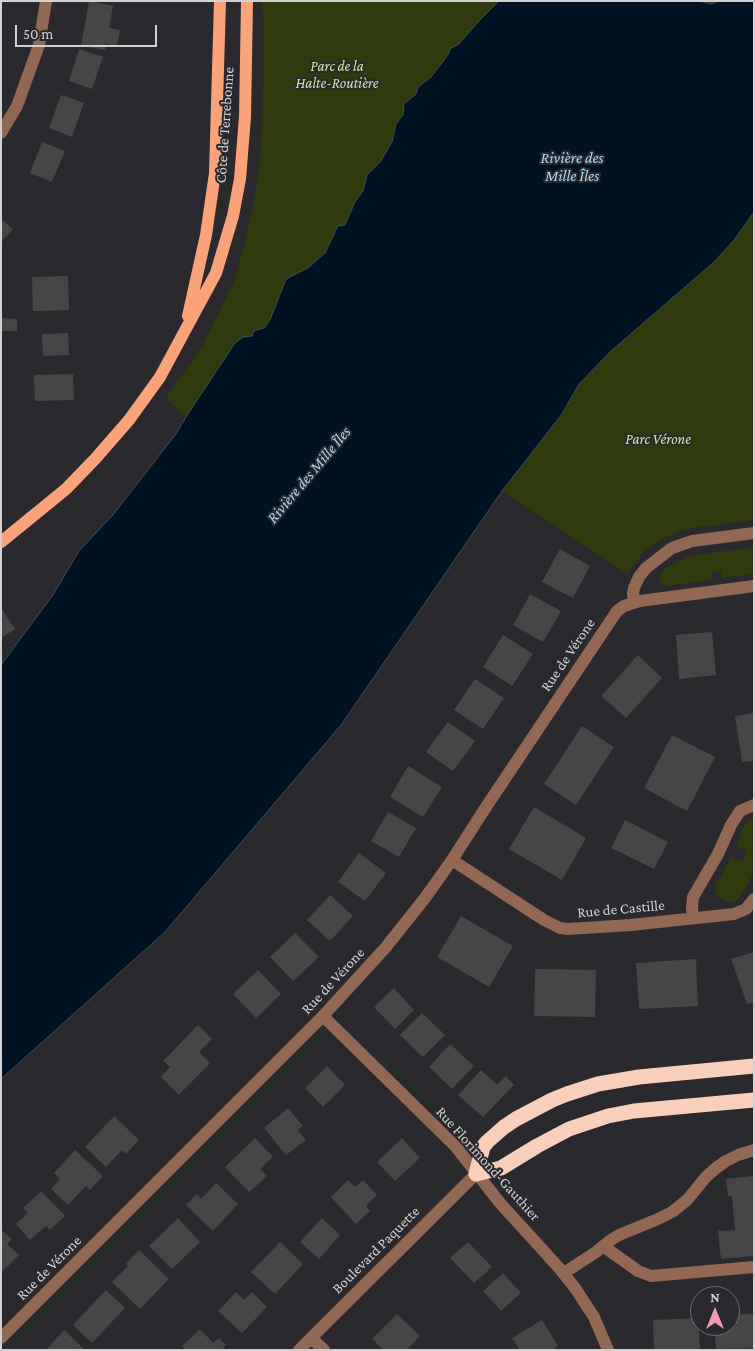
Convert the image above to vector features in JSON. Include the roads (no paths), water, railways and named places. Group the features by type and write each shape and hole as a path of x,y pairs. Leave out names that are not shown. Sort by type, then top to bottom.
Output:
{"highway":[{"path":"754,1066 639,1077 598,1084 567,1094 516,1119 486,1142 482,1147 476,1174 500,1168 569,1128 608,1116 634,1111 754,1100"}],"main road":[{"name":"Côte de Terrebonne","path":"184,331 206,235 215,173 220,1"},
{"name":"Côte de Terrebonne","path":"1,542 66,488 110,443 138,408 160,377 216,273 226,243 237,198 243,146 247,1"}],"street":[{"path":"1,133 17,106 39,45 46,1"},
{"path":"634,602 632,594 635,582 646,568 672,548 692,541 754,533"},
{"name":"Rue de Vérone","path":"1,1338 323,1016 386,947 452,860 613,618 624,606 634,602 754,586"},
{"path":"693,918 693,897 718,854 731,826 740,811 754,805"},
{"name":"Rue de Castille","path":"452,860 544,920 560,928 580,929 740,913 754,899"},
{"name":"Rue Florimond-Gauthier","path":"323,1016 456,1147 500,1203 564,1273 594,1317 608,1350"},
{"path":"564,1273 619,1235 672,1212 687,1200 706,1177 726,1160 754,1150"},
{"name":"Boulevard Paquette","path":"299,1350 476,1174"},
{"path":"604,1246 638,1271 651,1276 754,1267"},
{"path":"310,1338 324,1350"}],"water":[{"name":"Rivière des Mille Îles","path":"499,1 699,1 712,4 718,1 754,1 754,212 734,240 714,262 611,351 579,384 562,414 502,491 341,725 165,932 1,1079 1,665 53,595 79,551 112,516 176,434 235,343 243,337 252,336 254,331 264,328 270,320 286,279 308,268 325,253 338,226 345,225 355,202 363,191 367,175 381,161 392,142 396,124 403,115 404,104 416,94 418,87 431,77 448,55 450,49 459,44"}],"park label":[{"name":"Parc de la Halte-Routière","path":"337,74"},
{"name":"Parc Vérone","path":"658,439"}]}
